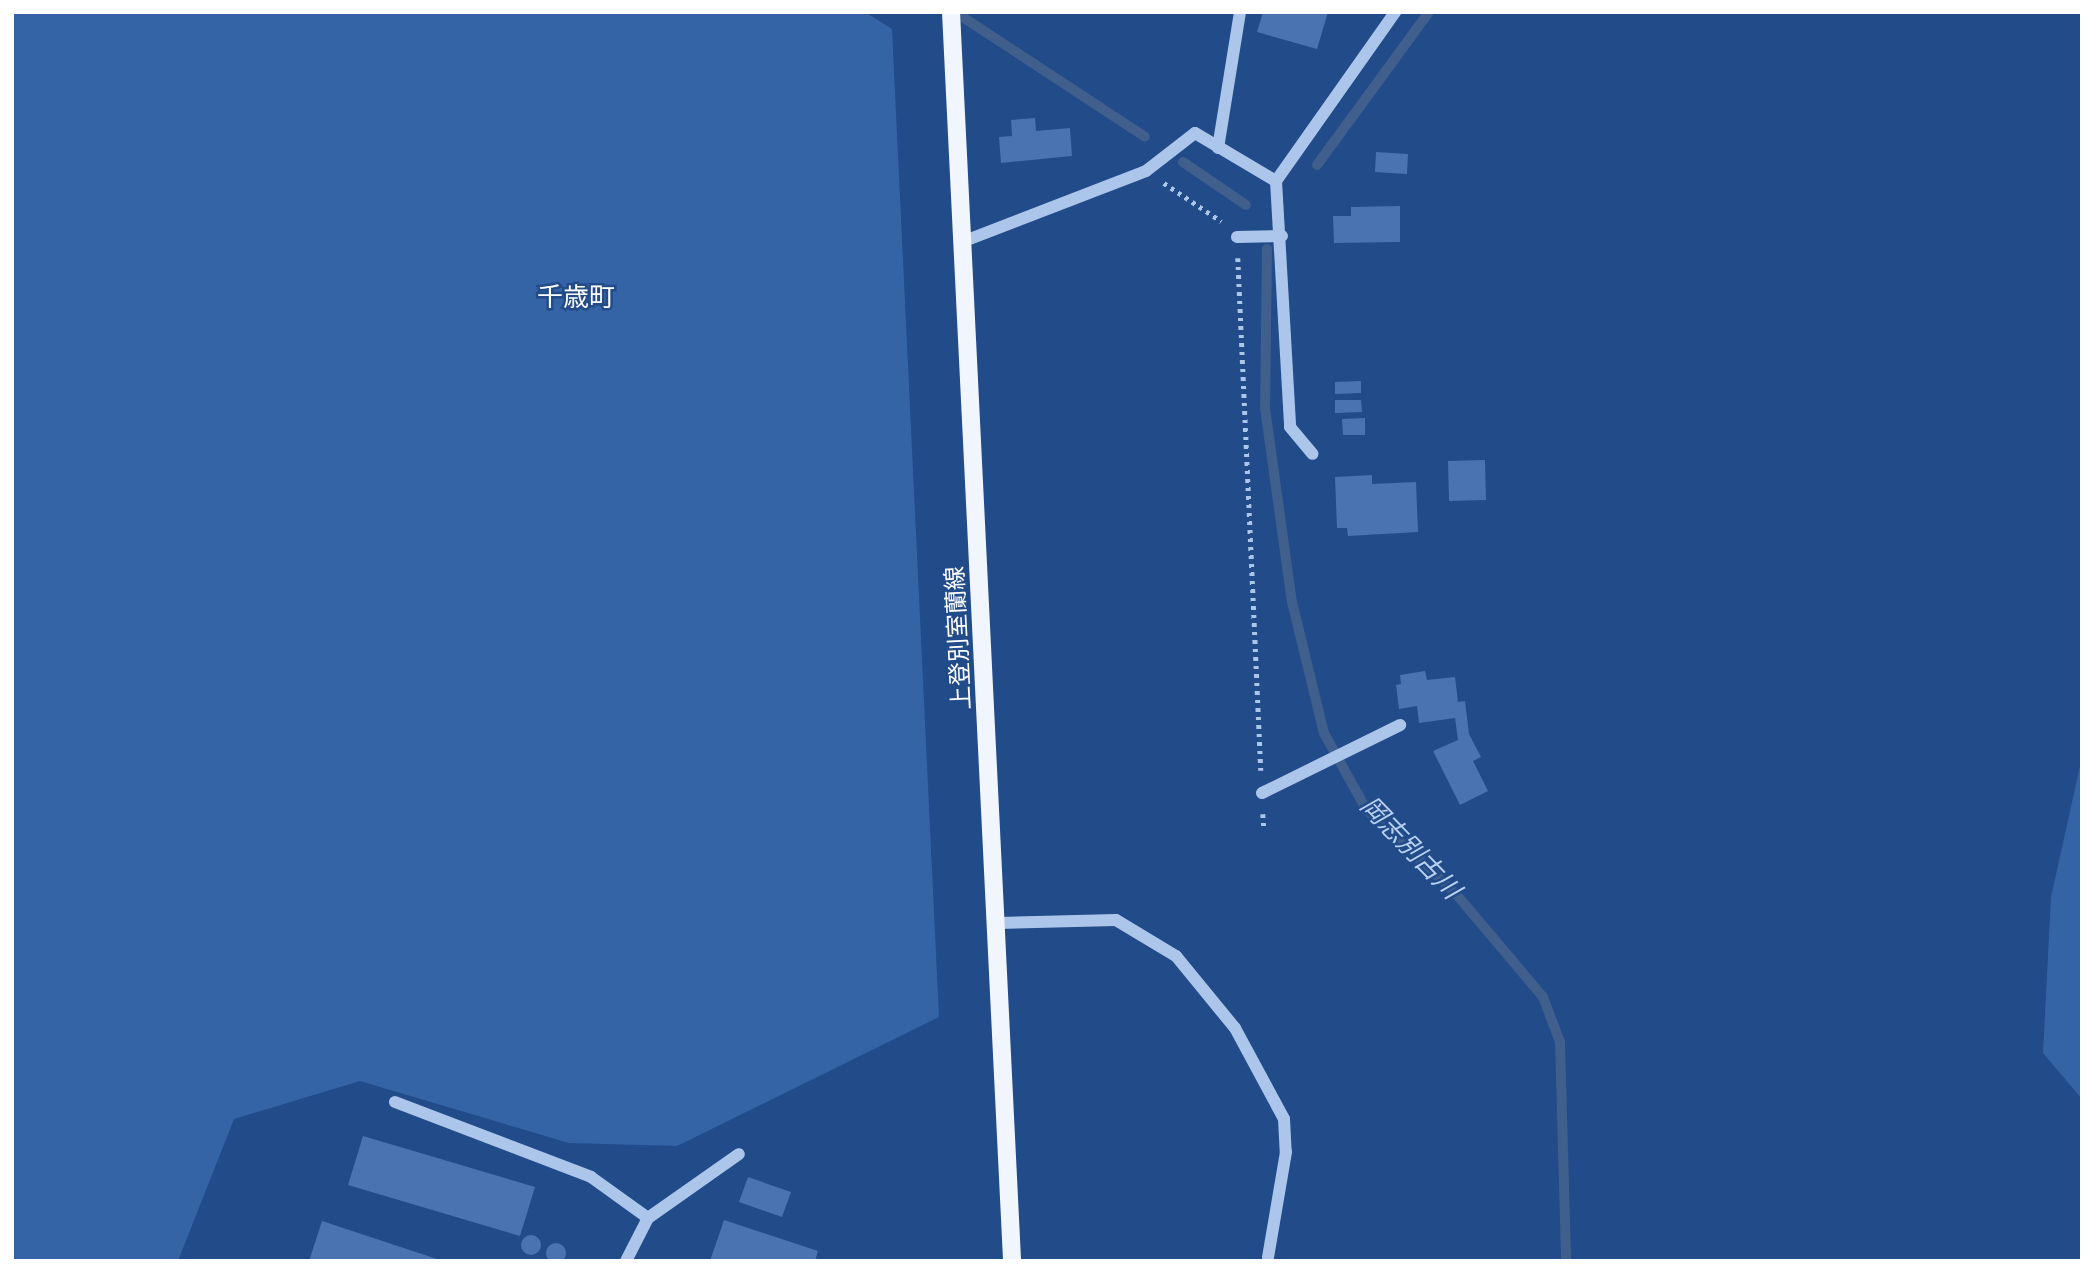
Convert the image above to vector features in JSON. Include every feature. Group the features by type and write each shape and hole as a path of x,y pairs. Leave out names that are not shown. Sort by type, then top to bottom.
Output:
{"main road":[{"name":"上登別室蘭線","path":"951,12 998,923 1012,1261"}],"street":[{"path":"1218,148 1240,12"},
{"path":"1313,454 1290,427 1282,236 1276,181 1395,12"},
{"path":"962,242 1146,171 1195,133 1276,181"},
{"path":"1237,237 1282,236"},
{"path":"1262,793 1400,725"},
{"path":"998,923 1116,920 1176,956 1235,1028 1284,1119 1286,1152 1268,1257"},
{"path":"395,1102 591,1177 648,1219"},
{"path":"626,1261 648,1219 739,1154"}],"path":[{"path":"1146,171 1230,227 1237,237 1264,827"}],"shaded area":[{"path":"12,12 865,12 892,29 939,1017 677,1146 569,1143 360,1081 234,1119 178,1261 12,1261"},
{"path":"2082,757 2082,1099 2043,1053 2051,897"}],"building":[{"path":"1263,12 1328,12 1317,49 1257,32"},
{"path":"1035,118 1036,131 1070,128 1072,156 1001,163 999,137 1012,136 1011,120"},
{"path":"1376,152 1408,154 1407,174 1375,172"},
{"path":"1400,206 1400,242 1334,243 1333,216 1351,216 1351,207"},
{"path":"1361,381 1361,393 1335,394 1335,382"},
{"path":"1335,400 1361,400 1362,412 1335,413"},
{"path":"1365,418 1365,435 1343,435 1342,419"},
{"path":"1485,460 1486,500 1449,501 1448,461"},
{"path":"1372,475 1372,484 1416,482 1418,532 1348,536 1347,528 1337,528 1335,477"},
{"path":"1425,671 1427,680 1455,677 1458,702 1465,701 1469,734 1481,757 1473,761 1488,791 1460,805 1433,751 1458,740 1455,718 1419,723 1417,706 1399,709 1396,685 1401,684 1400,675"},
{"path":"363,1136 535,1187 520,1236 348,1185"},
{"path":"748,1177 791,1192 782,1217 739,1202"},
{"path":"724,1220 818,1251 815,1261 710,1261"},
{"path":"322,1221 440,1260 440,1261 309,1261"},
{"path":"527,1235 535,1235 541,1245 535,1255 527,1255 521,1249 521,1241"},
{"path":"556,1243 563,1246 566,1253 563,1260 556,1263 549,1260 546,1253 549,1246"}],"waterway":[{"path":"955,12 1145,137"},
{"name":"岡志別古川","path":"1317,165 1429,12"},
{"path":"1183,162 1246,205"},
{"name":"岡志別古川","path":"1267,249 1265,408 1292,602 1324,733 1366,809 1456,894 1543,997 1560,1042 1566,1261"}],"district":[{"name":"千歳町","path":"576,298"}]}
